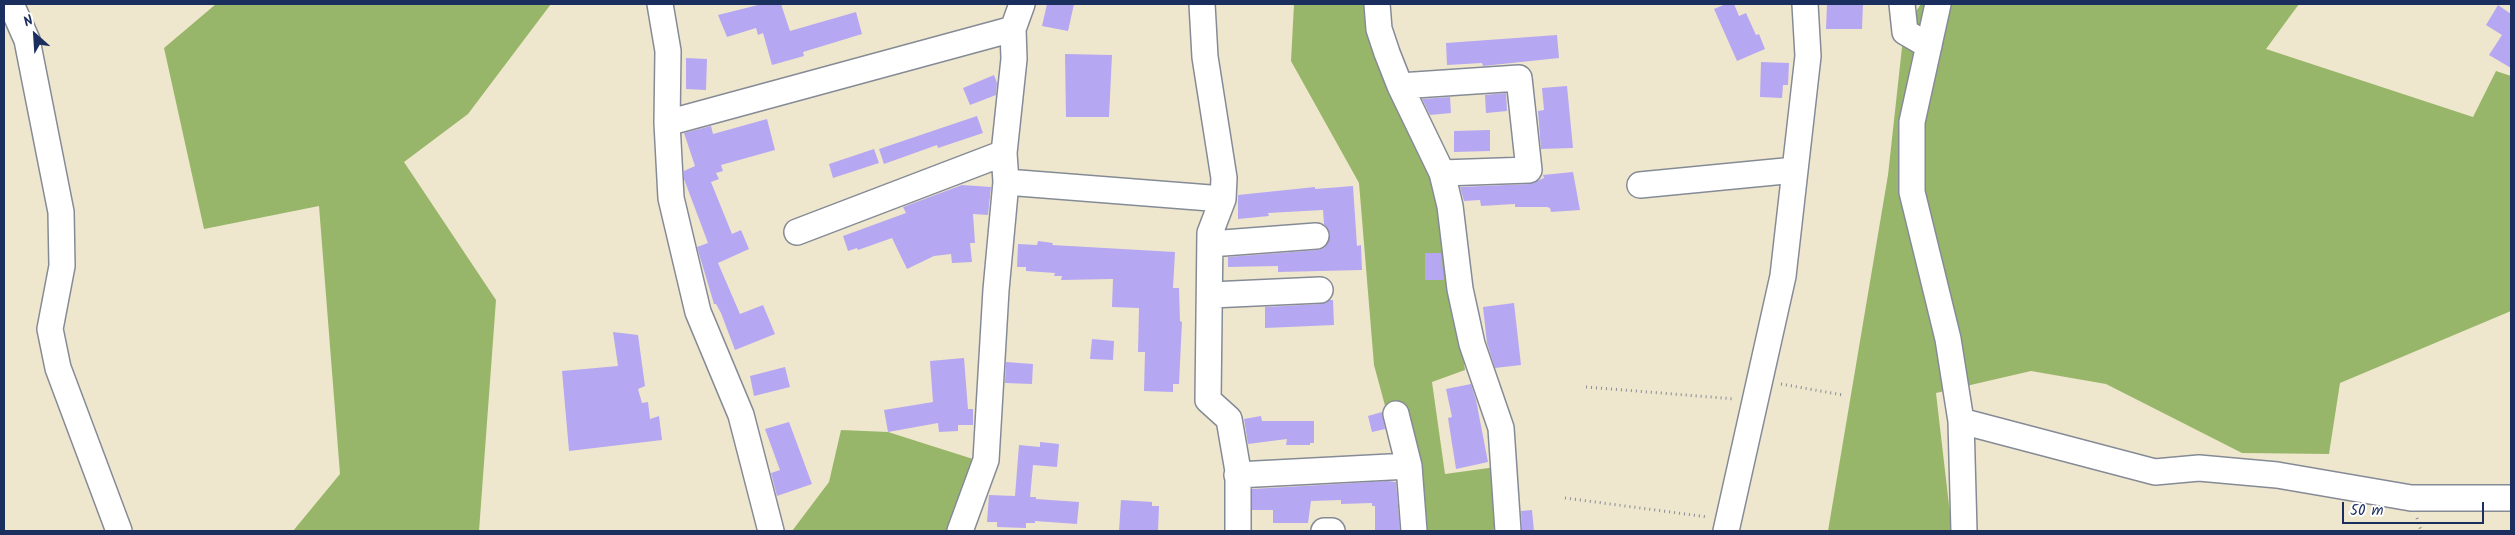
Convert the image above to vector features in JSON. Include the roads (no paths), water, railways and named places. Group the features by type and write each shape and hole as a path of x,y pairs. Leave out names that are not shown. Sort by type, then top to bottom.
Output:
{"street":[{"path":"11,4 28,48 61,212 62,266 50,329 54,349 58,368 119,531"},
{"path":"662,4 668,52 671,198 698,312 741,415 771,531"},
{"path":"960,531 986,460 996,290 1006,182 1004,154 1014,59 1013,29 1022,4"},
{"path":"1202,4 1205,57 1224,178 1223,199 1210,233 1208,400 1229,419 1237,475 1238,531"},
{"path":"1377,4 1379,29 1400,86 1442,173 1450,206 1460,289 1472,344 1501,428 1508,531"},
{"path":"1727,525 1759,390 1783,276 1808,56 1805,4"},
{"path":"1902,4 1905,32 1929,46"},
{"path":"1938,4 1912,122 1912,192 1948,340 1961,421 1964,531"},
{"path":"668,123 1013,29"},
{"path":"1400,86 1519,78 1529,170 1442,173"},
{"path":"797,232 1004,154"},
{"path":"1640,185 1795,170"},
{"path":"1006,182 1223,199"},
{"path":"1210,244 1316,236"},
{"path":"1210,296 1320,290"},
{"path":"1396,414 1408,466 1414,531"},
{"path":"1961,421 2155,472 2199,468 2278,475 2412,498 2511,498"},
{"path":"1237,475 1408,466"},
{"path":"1324,531 1332,531"}]}
